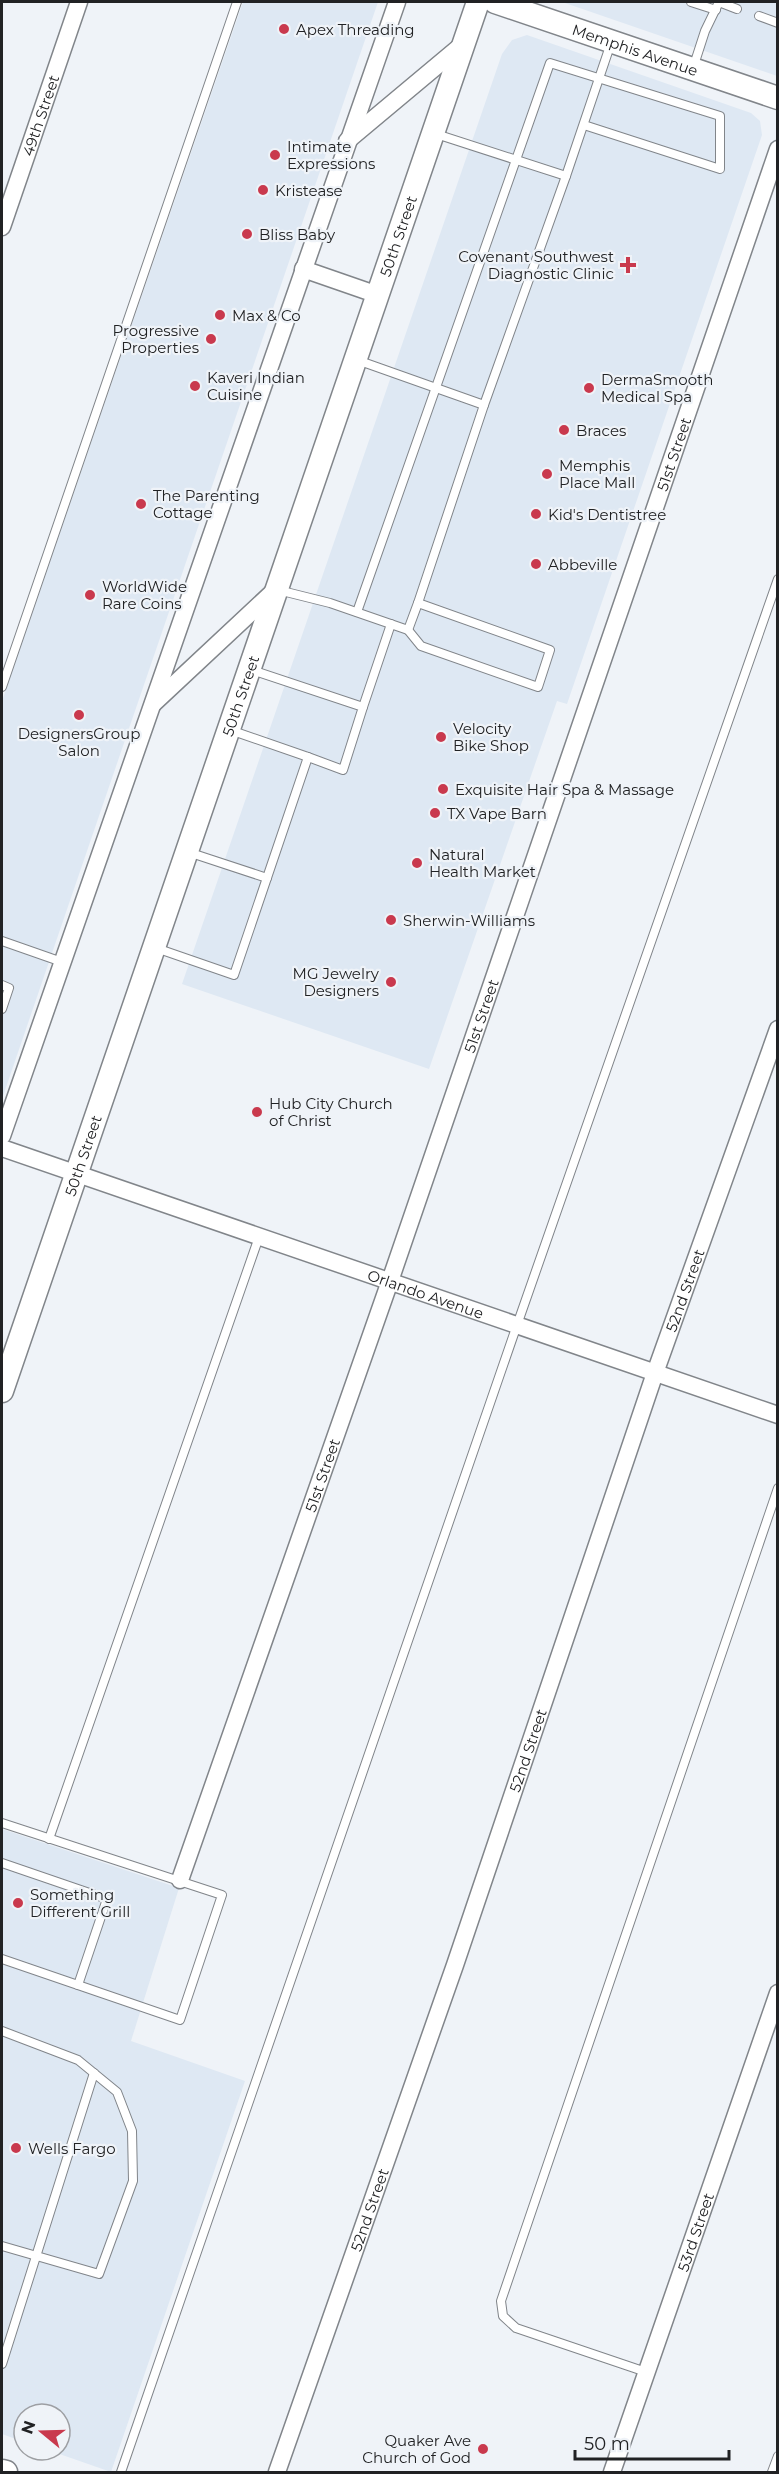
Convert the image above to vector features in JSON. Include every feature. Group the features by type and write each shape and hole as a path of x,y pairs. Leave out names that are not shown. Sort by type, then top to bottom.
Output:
{"main road":[{"name":"50th Street","path":"2,1391 478,2"},
{"name":"Memphis Avenue","path":"495,2 777,98"}],"street":[{"name":"49th Street","path":"2,227 79,2"},
{"path":"3,1127 346,142 397,2"},
{"path":"346,142 464,43"},
{"name":"51st Street","path":"180,1880 390,1281 777,149"},
{"path":"303,269 378,295"},
{"path":"150,707 275,590"},
{"name":"52nd Street","path":"278,2472 455,1965 656,1373 777,1029"},
{"name":"Orlando Avenue","path":"2,1148 777,1415"},
{"name":"53rd Street","path":"612,2472 777,1993"}],"lane":[{"path":"2,687 237,2"},
{"path":"691,2 718,4 737,9"},
{"path":"693,69 705,32 718,4"},
{"path":"759,16 777,22"},
{"path":"408,630 484,405 567,176 611,41"},
{"path":"357,612 550,63 720,116 720,169 584,124"},
{"path":"433,133 567,176"},
{"path":"355,359 484,405"},
{"path":"122,2472 777,579"},
{"path":"275,590 330,603 392,624 408,630 421,645 538,687 550,651 418,603"},
{"path":"227,729 342,770 392,624"},
{"path":"248,668 363,707"},
{"path":"153,947 234,975 308,757"},
{"path":"186,851 267,878"},
{"path":"2,941 62,962"},
{"path":"2,1009 5,986"},
{"path":"49,1839 259,1237"},
{"path":"646,2372 516,2328 503,2316 501,2301 777,1488"},
{"path":"2,1824 222,1895 180,2020 2,1959"},
{"path":"2,1863 107,1899 78,1985"},
{"path":"2,2031 78,2060 117,2092 132,2131 133,2181 99,2274 2,2246"},
{"path":"2,2364 34,2256 94,2073"},
{"path":"772,2472 777,2456"}],"shaded area":[{"path":"243,2 378,2 2,1099 2,701"},
{"path":"561,2 777,2 777,76 565,3"},
{"name":"Memphis Place Mall","path":"527,35 751,113 760,121 762,135 567,704 557,701 429,1069 182,984 502,54 512,40"},
{"path":"2,1829 179,1888 131,2041 245,2081 111,2472 72,2458 72,2402 12,2402 12,2438 2,2434"}],"place":[{"name":"Apex Threading","path":"284,29"},
{"name":"Intimate Expressions","path":"275,155"},
{"name":"Kristease","path":"263,190"},
{"name":"Bliss Baby","path":"247,234"},
{"name":"Covenant Southwest Diagnostic Clinic","path":"628,265"},
{"name":"Max & Co","path":"220,315"},
{"name":"Progressive Properties","path":"211,339"},
{"name":"Kaveri Indian Cuisine","path":"195,386"},
{"name":"DermaSmooth Medical Spa","path":"589,388"},
{"name":"Braces","path":"564,430"},
{"name":"Memphis Place Mall","path":"547,474"},
{"name":"The Parenting Cottage","path":"141,504"},
{"name":"Kid's Dentistree","path":"536,514"},
{"name":"Abbeville","path":"536,564"},
{"name":"WorldWide Rare Coins","path":"90,595"},
{"name":"DesignersGroup Salon","path":"79,715"},
{"name":"Velocity Bike Shop","path":"441,737"},
{"name":"Exquisite Hair Spa & Massage","path":"443,789"},
{"name":"TX Vape Barn","path":"435,813"},
{"name":"Natural Health Market","path":"417,863"},
{"name":"Sherwin-Williams","path":"391,920"},
{"name":"MG Jewelry Designers","path":"391,982"},
{"name":"Hub City Church of Christ","path":"257,1112"},
{"name":"Something Different Grill","path":"18,1903"},
{"name":"Wells Fargo","path":"16,2148"},
{"name":"Quaker Ave Church of God","path":"483,2449"}]}
